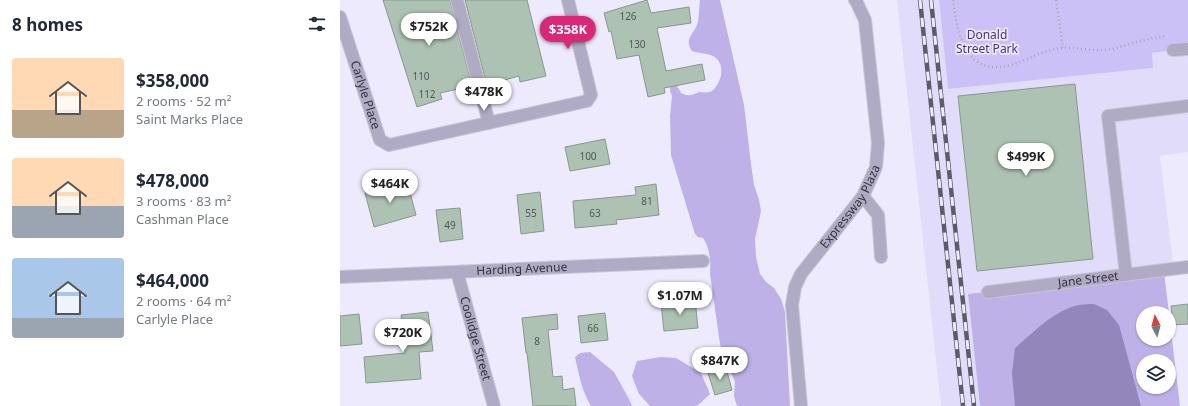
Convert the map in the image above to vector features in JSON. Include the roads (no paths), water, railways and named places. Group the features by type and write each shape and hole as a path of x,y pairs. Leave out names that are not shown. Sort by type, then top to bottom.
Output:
{"street":[{"path":"457,0 489,123 587,101 591,95 568,0"},
{"name":"Expressway Plaza","path":"801,406 792,305 795,287 801,274 864,196 876,167 878,143 865,20 854,0"},
{"name":"Carlyle Place","path":"340,17 380,140 389,145 489,123"},
{"path":"1173,50 1188,49"},
{"path":"1126,275 1108,116 1188,106"},
{"path":"864,196 878,215 881,257"},
{"name":"Harding Avenue","path":"340,277 703,261"},
{"name":"Jane Street","path":"988,292 1188,267"},
{"name":"Coolidge Street","path":"457,272 494,406"}],"railway":[{"path":"920,0 963,406"},
{"path":"931,0 974,406"}],"park label":[{"name":"Donald Street Park","path":"987,42"}]}
